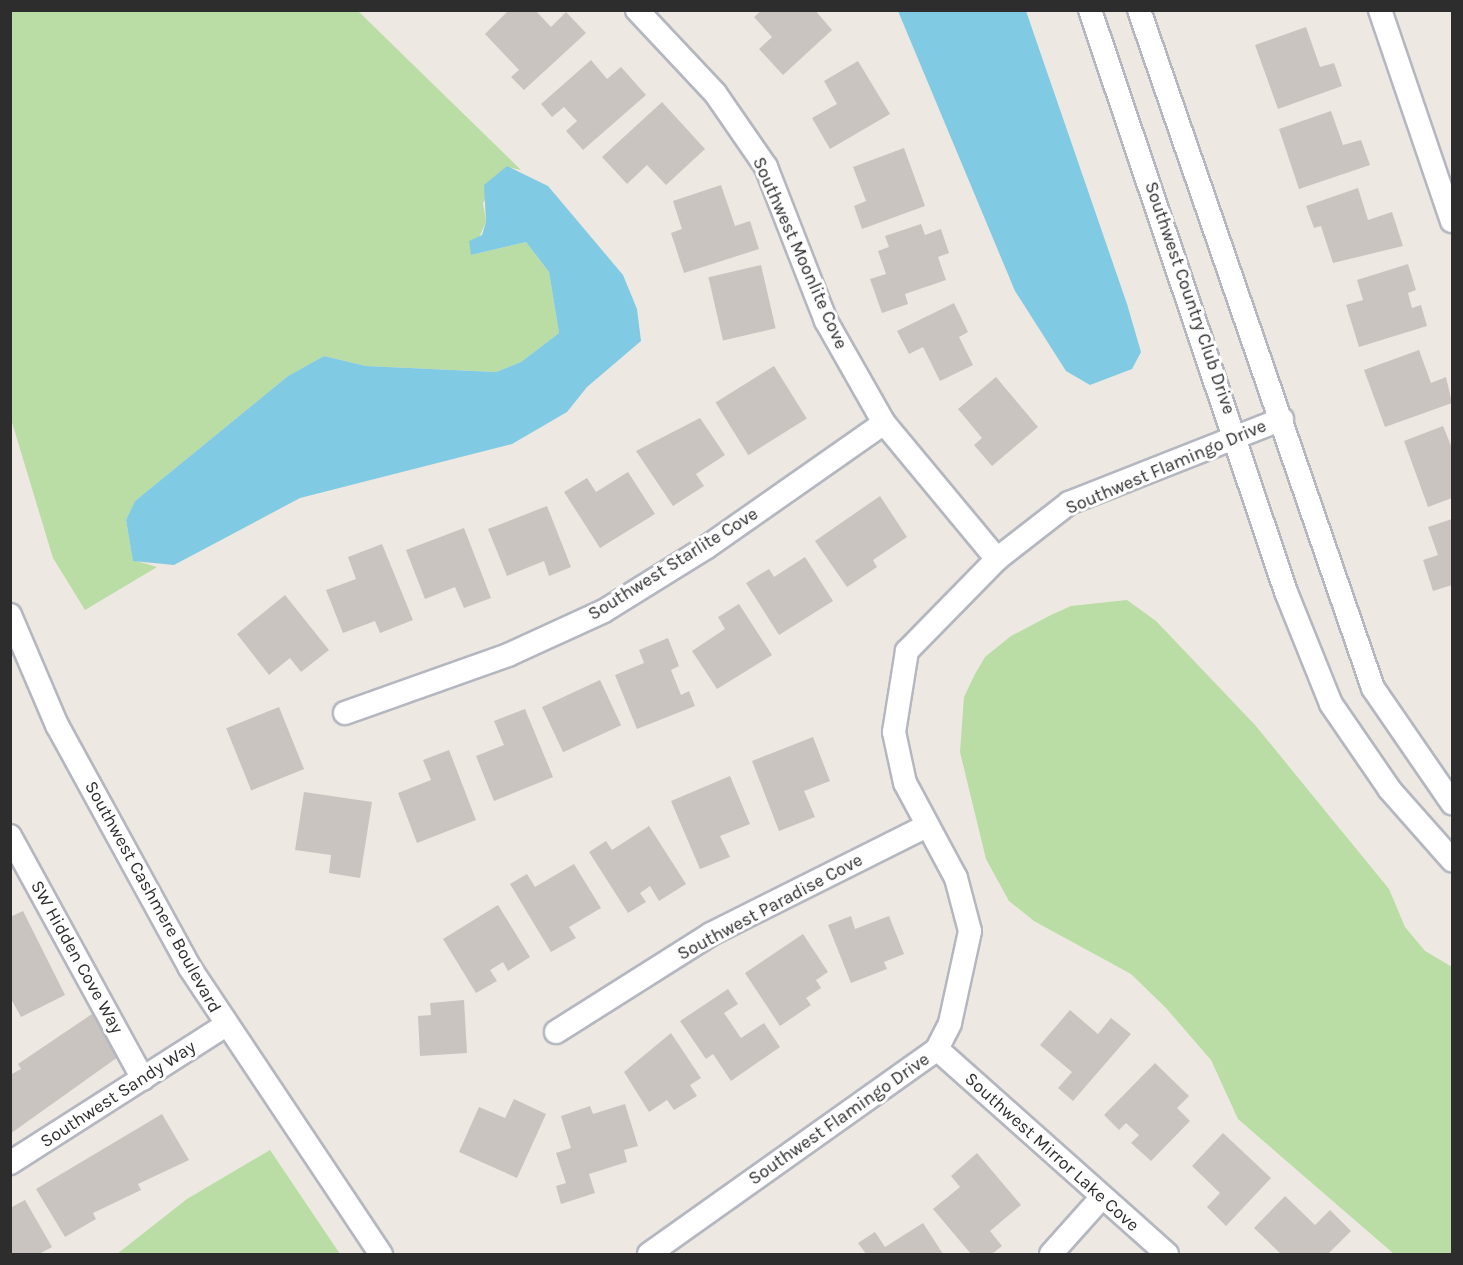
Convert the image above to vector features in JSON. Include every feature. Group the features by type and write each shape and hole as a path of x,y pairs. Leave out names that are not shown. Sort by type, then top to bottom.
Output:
{"street":[{"name":"Southwest Moonlite Cove","path":"637,10 714,93 766,166 826,321 884,423 997,560"},
{"name":"Southwest Country Club Drive","path":"1090,10 1236,433 1286,592 1331,704 1390,790 1452,860"},
{"path":"1139,10 1373,688 1452,803"},
{"path":"1380,10 1452,221"},
{"name":"Southwest Flamingo Drive","path":"649,1254 937,1049 964,981 970,931 956,878 905,783 894,732 907,651 997,560 1069,503 1236,433 1282,419"},
{"name":"Southwest Starlite Cove","path":"345,713 508,655 604,611 707,547 884,423"},
{"name":"Southwest Cashmere Boulevard","path":"10,615 57,725 226,1025 381,1254"},
{"name":"Southwest Paradise Cove","path":"556,1032 711,934 927,826"},
{"name":"SW Hidden Cove Way","path":"10,836 142,1079"},
{"name":"Southwest Sandy Way","path":"10,1162 226,1025"},
{"name":"Southwest Mirror Lake Cove","path":"937,1049 1167,1254"},
{"path":"1051,1254 1102,1197"}],"green space":[{"path":"10,11 358,11 521,170 507,167 483,203 486,222 471,255 526,242 549,272 559,333 521,362 496,372 366,366 324,356 288,376 135,501 126,520 133,560 157,567 85,610 53,558 11,419"},
{"path":"1127,600 1156,621 1255,725 1389,889 1405,927 1425,951 1452,967 1452,1254 1394,1254 1238,1119 1211,1060 1166,1008 1131,974 1034,921 1009,901 986,859 960,752 964,697 975,674 985,657 1011,636 1051,615 1071,606"},
{"path":"270,1150 340,1254 117,1254 187,1199"}],"water":[{"path":"898,11 1026,11 1127,304 1141,352 1132,369 1090,385 1066,371 1015,291"},
{"path":"507,166 548,186 623,275 637,309 641,341 587,387 567,412 512,444 300,498 174,565 133,561 126,520 135,501 288,376 324,356 366,366 496,372 521,362 559,333 549,272 526,242 471,255 469,241 482,235 486,222 484,185"}],"building":[{"path":"509,10 535,10 551,27 566,12 586,33 524,90 511,77 519,70 485,34"},
{"path":"762,10 815,10 832,30 783,75 759,49 772,37 754,17"},
{"path":"1306,27 1320,67 1334,63 1342,86 1278,109 1255,45"},
{"path":"591,60 607,79 621,67 646,95 583,150 566,131 577,121 564,107 552,117 541,104"},
{"path":"858,61 890,114 830,149 812,118 837,104 824,81"},
{"path":"662,102 705,149 666,185 647,165 627,184 602,157"},
{"path":"1331,111 1343,145 1361,140 1370,165 1299,189 1279,129"},
{"path":"904,148 925,206 862,229 854,206 866,201 853,167"},
{"path":"721,185 735,226 750,221 759,249 684,273 671,233 682,229 673,201"},
{"path":"1358,188 1368,220 1392,212 1403,246 1333,263 1321,226 1314,228 1306,206"},
{"path":"921,224 925,235 941,229 949,253 938,257 946,280 905,294 908,304 882,313 870,279 886,274 878,251 889,247 885,236"},
{"path":"1408,264 1416,290 1408,293 1412,308 1421,305 1427,326 1359,347 1346,305 1363,300 1357,280"},
{"path":"761,265 776,328 723,340 708,277"},
{"path":"954,303 968,332 959,337 973,365 940,381 923,347 909,354 897,331"},
{"path":"1419,350 1431,383 1446,377 1452,403 1385,427 1364,370"},
{"path":"774,366 807,419 748,455 715,403"},
{"path":"996,377 1038,427 992,466 974,445 982,438 958,409"},
{"path":"700,418 725,455 696,474 704,486 673,506 636,451"},
{"path":"1443,426 1452,448 1452,498 1428,507 1404,441"},
{"path":"628,472 655,514 600,548 564,492 587,478 596,492"},
{"path":"880,496 907,537 873,560 877,567 847,587 815,541"},
{"path":"547,506 571,567 549,576 544,561 507,576 488,529"},
{"path":"1452,519 1452,585 1433,591 1423,560 1438,555 1428,527"},
{"path":"464,528 491,598 464,608 455,587 425,599 406,550"},
{"path":"382,544 413,620 380,633 375,621 343,633 326,590 356,579 348,557"},
{"path":"805,557 833,601 779,635 746,583 769,569 774,577"},
{"path":"285,595 329,650 301,672 290,658 269,675 237,634"},
{"path":"739,604 772,655 717,689 692,651 725,629 718,617"},
{"path":"668,638 679,666 671,670 681,695 689,691 695,706 637,729 615,675 644,663 639,650"},
{"path":"600,680 621,725 563,752 542,707"},
{"path":"279,707 304,769 251,790 226,728"},
{"path":"525,709 553,777 494,801 476,756 504,745 494,721"},
{"path":"813,737 830,781 804,791 815,817 779,831 752,761"},
{"path":"449,750 476,820 417,843 398,793 431,780 423,760"},
{"path":"730,776 750,824 720,836 730,857 700,869 671,801"},
{"path":"304,792 372,802 360,878 329,873 331,855 295,850"},
{"path":"649,826 686,884 659,901 650,886 640,893 646,902 628,913 589,852 606,841 612,850"},
{"path":"574,864 601,908 569,927 576,938 551,952 510,884 527,874 535,887"},
{"path":"498,905 530,957 508,971 503,962 490,970 497,981 476,993 443,939"},
{"path":"23,911 65,995 21,1017 10,997 10,917"},
{"path":"851,916 855,929 889,916 904,954 884,962 887,969 851,983 828,925"},
{"path":"803,934 828,972 816,980 821,988 806,998 811,1005 780,1026 745,973"},
{"path":"728,989 738,1004 724,1013 741,1038 764,1023 780,1047 731,1081 713,1054 706,1059 680,1021"},
{"path":"464,1000 467,1053 420,1056 418,1016 431,1015 430,1003"},
{"path":"1070,1010 1098,1034 1111,1018 1131,1034 1073,1101 1058,1088 1072,1072 1040,1045"},
{"path":"92,1014 118,1057 10,1134 10,1075 21,1069 18,1064"},
{"path":"671,1033 701,1078 690,1085 697,1096 674,1110 667,1100 649,1112 624,1072"},
{"path":"1155,1063 1189,1096 1177,1108 1190,1121 1151,1161 1131,1143 1139,1135 1126,1123 1119,1130 1104,1115"},
{"path":"514,1099 546,1114 517,1178 459,1152 479,1107 505,1118"},
{"path":"625,1104 638,1146 624,1150 627,1162 589,1174 595,1193 561,1204 556,1186 566,1183 556,1153 571,1148 561,1116 590,1106 593,1114"},
{"path":"162,1114 189,1160 138,1184 141,1190 93,1213 96,1219 65,1237 36,1189"},
{"path":"1223,1133 1271,1178 1226,1226 1207,1207 1220,1193 1192,1166"},
{"path":"977,1153 1021,1205 990,1231 1002,1246 992,1254 971,1254 933,1209 960,1187 951,1176"},
{"path":"1285,1196 1315,1225 1330,1210 1351,1231 1328,1254 1281,1254 1254,1228"},
{"path":"25,1200 52,1247 39,1254 10,1254 10,1208"},
{"path":"923,1223 943,1254 866,1254 858,1243 875,1232 885,1247"}]}
